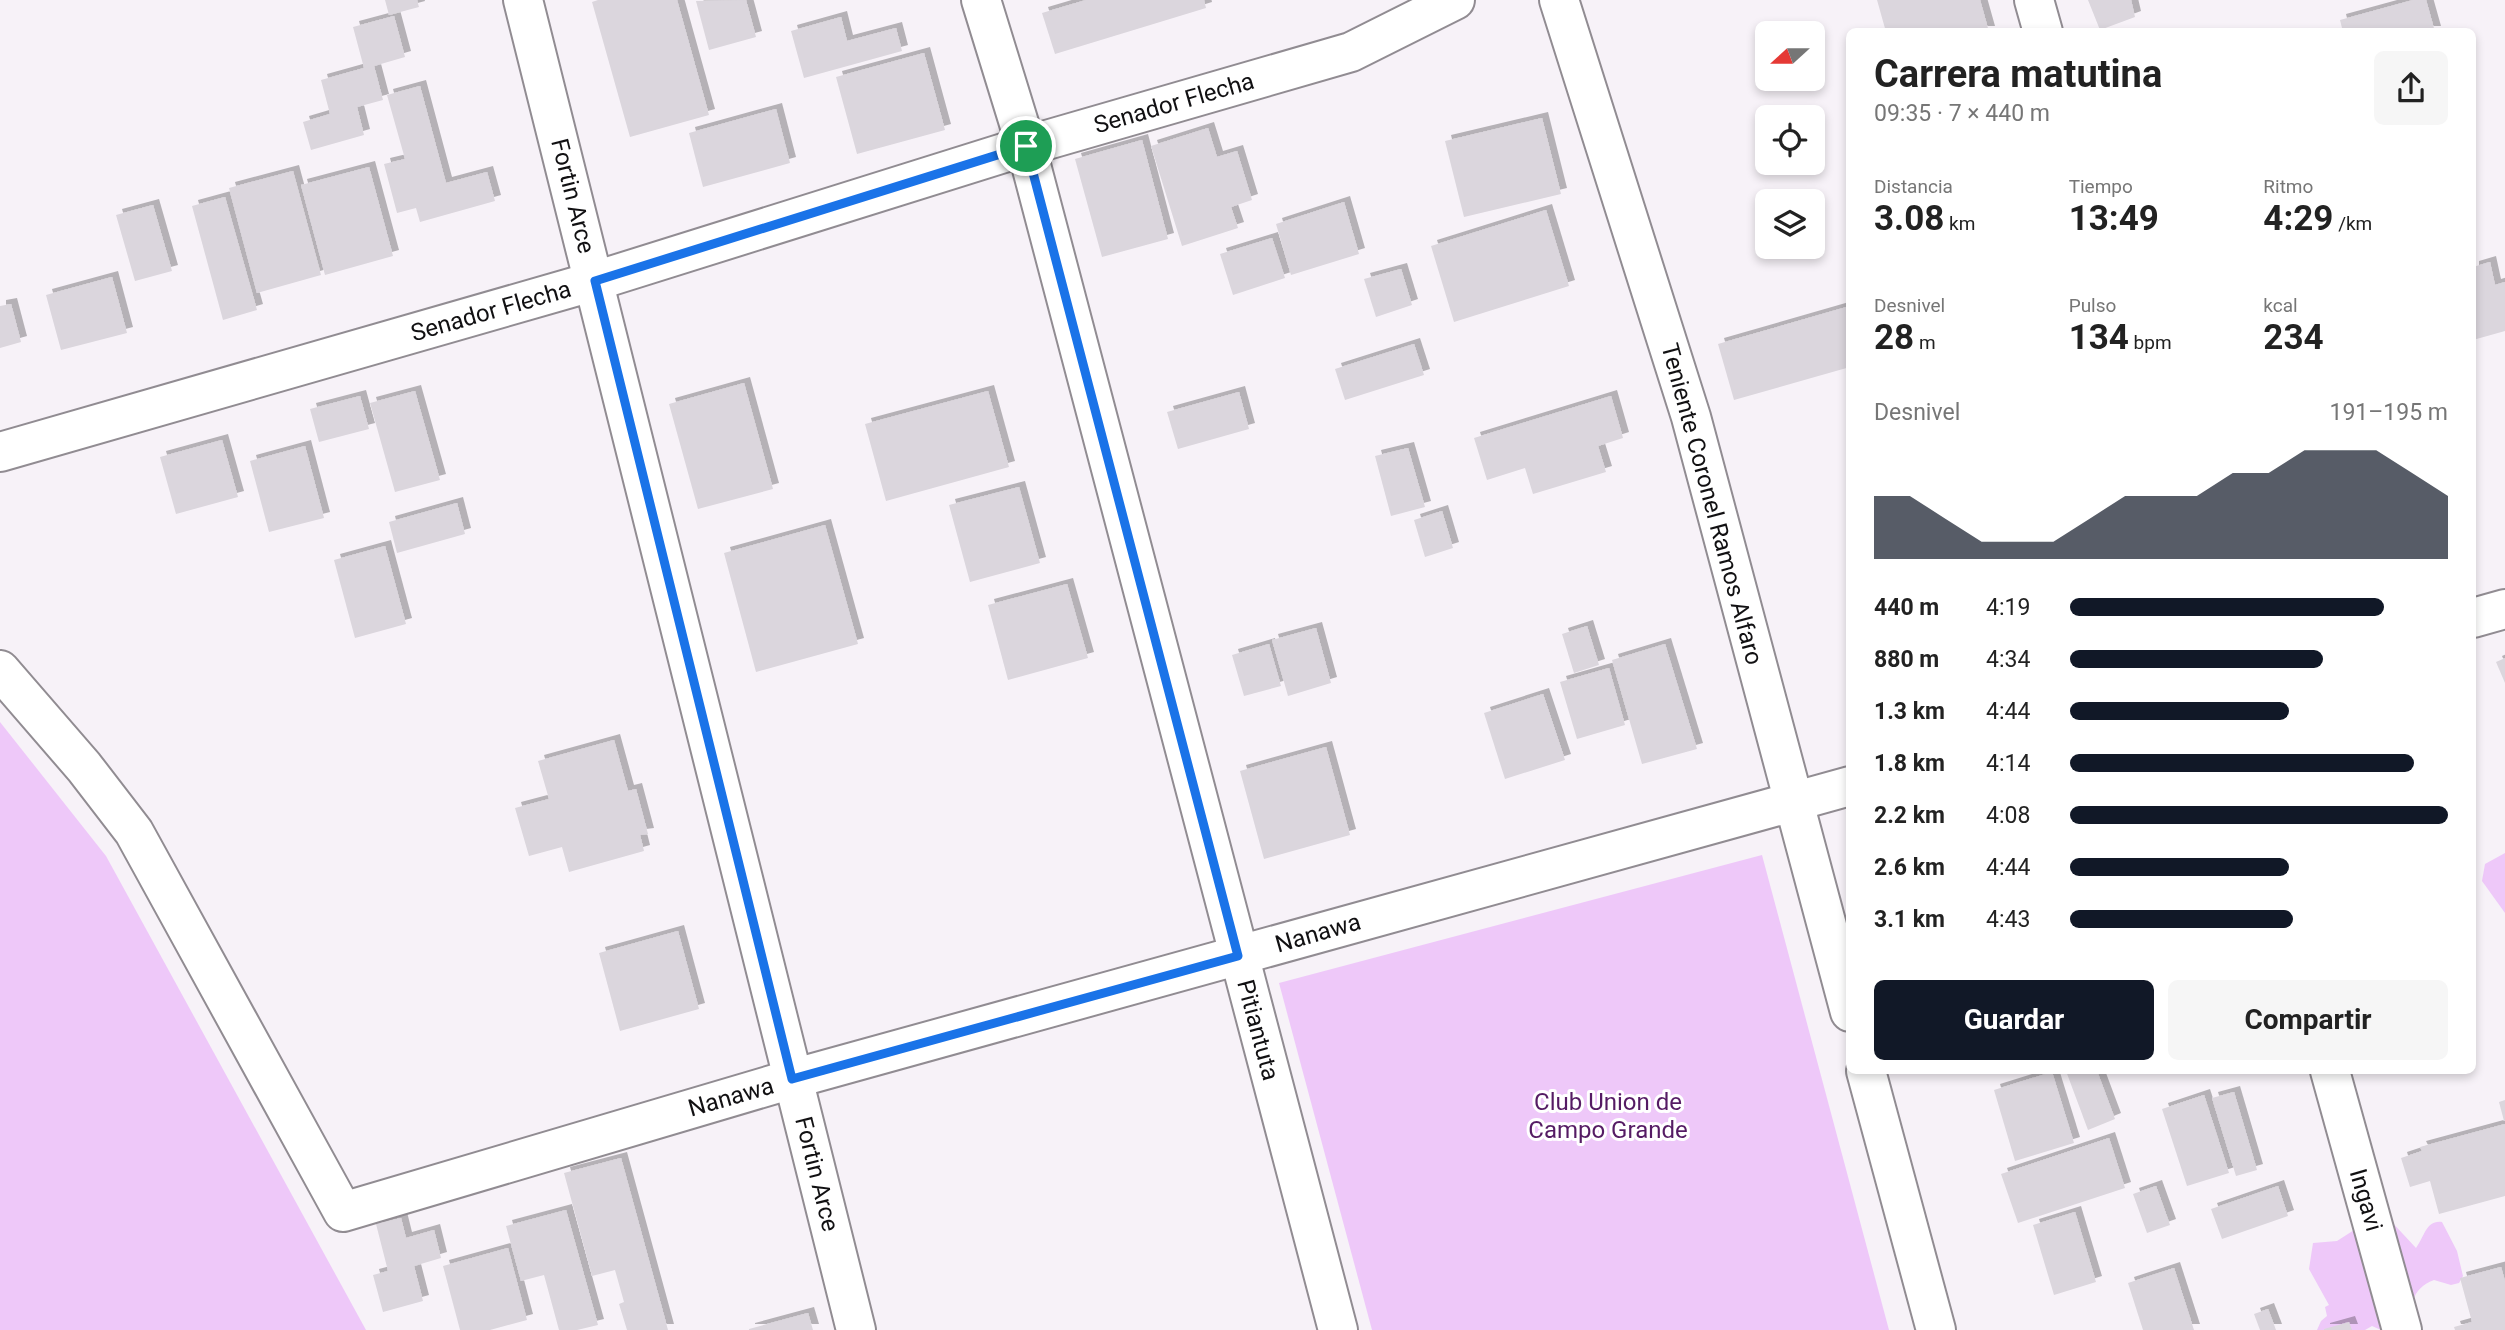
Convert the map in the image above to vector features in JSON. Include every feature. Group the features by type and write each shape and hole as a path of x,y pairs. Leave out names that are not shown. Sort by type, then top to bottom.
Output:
{"street":[{"name":"Fortin Arce","path":"523,0 856,1330"},
{"name":"Pitiantuta","path":"981,0 1026,146 1338,1330"},
{"name":"Senador Flecha","path":"0,452 595,281 1026,146 1351,52 1455,0"},
{"name":"Teniente Coronel Ramos Alfaro","path":"1559,0 1692,417 1846,997"},
{"path":"2034,0 2042,28"},
{"path":"2476,617 2505,609"},
{"name":"Nanawa","path":"0,670 84,767 134,832 343,1212 792,1079 1846,787"},
{"path":"1867,1074 1936,1330"},
{"name":"Ingavi","path":"2331,1074 2402,1330"}],"green space":[{"path":"0,722 106,856 366,1330 0,1330"},
{"path":"2505,853 2505,913 2482,881 2485,864"},
{"name":"Club Union de Campo Grande","path":"1762,855 1889,1330 1372,1330 1279,983"},
{"path":"2389,1219 2416,1248 2429,1226 2442,1222 2457,1251 2463,1276 2459,1283 2451,1285 2434,1280 2420,1288 2413,1300 2409,1330 2381,1330 2372,1326 2365,1330 2317,1330 2327,1316 2325,1307 2329,1305 2309,1269 2313,1243 2337,1241 2365,1223"}],"building":[{"path":"385,0 417,0 419,7 389,15"},
{"path":"677,0 709,115 630,137 592,2"},
{"path":"746,0 756,37 709,50 696,1"},
{"path":"1086,0 1204,0 1206,8 1055,54 1042,13"},
{"path":"1877,0 1980,0 1988,28 1885,28"},
{"path":"2088,0 2131,0 2135,17 2099,28"},
{"path":"2413,0 2426,0 2434,28 2342,28 2340,20"},
{"path":"394,16 405,57 374,66 383,100 357,107 364,135 311,150 303,122 330,114 321,80 364,68 353,27"},
{"path":"841,17 847,41 896,28 902,51 804,78 791,31"},
{"path":"924,53 945,130 857,154 836,77"},
{"path":"420,86 446,183 487,172 495,201 420,222 416,208 397,213 384,164 405,159 387,95"},
{"path":"776,109 790,163 703,187 689,133"},
{"path":"1542,118 1561,194 1464,217 1445,141"},
{"path":"1208,128 1217,157 1237,151 1252,200 1231,207 1238,228 1182,246 1151,146"},
{"path":"1142,140 1168,239 1102,257 1075,159"},
{"path":"369,167 393,256 325,275 301,185"},
{"path":"293,171 321,275 257,293 229,188"},
{"path":"225,197 257,310 223,320 192,206"},
{"path":"1344,202 1359,254 1291,275 1276,224"},
{"path":"153,205 172,271 135,281 116,215"},
{"path":"1546,210 1569,286 1454,322 1431,246"},
{"path":"1272,238 1285,278 1233,295 1220,254"},
{"path":"2490,262 2495,285 2505,282 2505,331 2476,339 2476,266"},
{"path":"1401,269 1412,305 1376,317 1364,279"},
{"path":"112,277 127,333 61,350 46,295"},
{"path":"11,304 21,342 0,348 0,306"},
{"path":"1846,307 1846,368 1734,400 1718,344"},
{"path":"1414,344 1424,375 1345,400 1335,369"},
{"path":"744,383 773,489 698,509 669,404"},
{"path":"415,391 440,480 395,492 370,403"},
{"path":"988,391 1009,467 886,501 865,424"},
{"path":"1239,392 1249,429 1178,449 1167,412"},
{"path":"360,396 369,429 319,442 310,409"},
{"path":"1611,396 1623,438 1598,446 1606,472 1533,494 1525,468 1487,480 1474,438"},
{"path":"222,440 238,497 176,514 160,457"},
{"path":"305,446 324,518 269,532 250,461"},
{"path":"1408,448 1425,507 1391,516 1375,456"},
{"path":"1019,487 1040,563 970,582 949,505"},
{"path":"457,503 465,534 397,553 389,522"},
{"path":"1442,511 1453,548 1425,557 1414,520"},
{"path":"825,525 858,644 756,672 724,553"},
{"path":"385,546 406,624 355,638 334,560"},
{"path":"1067,584 1088,658 1008,680 988,605"},
{"path":"1587,626 1599,665 1574,673 1562,634"},
{"path":"1316,628 1331,683 1288,696 1272,640"},
{"path":"1269,644 1281,686 1244,696 1232,655"},
{"path":"1665,644 1697,749 1642,764 1612,660"},
{"path":"2505,658 2505,683 2496,662"},
{"path":"1609,668 1625,725 1577,739 1560,682"},
{"path":"1543,694 1565,760 1505,779 1484,713"},
{"path":"614,740 628,791 636,789 648,834 640,835 644,851 569,872 562,847 529,856 515,808 549,799 538,761"},
{"path":"1326,747 1350,835 1264,859 1240,771"},
{"path":"678,931 699,1009 620,1031 599,953"},
{"path":"2053,1074 2074,1143 2015,1161 1994,1090"},
{"path":"2067,1074 2098,1074 2115,1119 2088,1130"},
{"path":"2234,1092 2257,1170 2236,1176 2212,1098"},
{"path":"2204,1095 2229,1173 2187,1186 2162,1109"},
{"path":"2505,1100 2505,1121 2504,1121 2499,1102"},
{"path":"2505,1124 2505,1196 2439,1214 2430,1181 2410,1187 2401,1158 2422,1151 2420,1147"},
{"path":"2109,1138 2125,1188 2018,1223 2001,1174"},
{"path":"621,1158 668,1330 627,1330 619,1304 624,1302 615,1270 592,1276 564,1173"},
{"path":"2156,1186 2170,1225 2147,1233 2133,1194"},
{"path":"2278,1186 2288,1216 2222,1239 2211,1209"},
{"path":"566,1210 598,1325 577,1330 559,1330 544,1275 521,1281 506,1226"},
{"path":"2075,1212 2096,1282 2054,1295 2033,1225"},
{"path":"401,1218 406,1238 434,1230 441,1258 414,1266 423,1301 383,1312 373,1275 388,1271 376,1224"},
{"path":"508,1248 527,1320 490,1330 460,1330 443,1266"},
{"path":"2501,1267 2505,1281 2505,1330 2455,1330 2454,1327 2472,1322 2460,1278"},
{"path":"2174,1268 2194,1330 2143,1330 2128,1283"},
{"path":"2268,1309 2276,1330 2260,1330 2254,1314"},
{"path":"808,1313 813,1330 749,1330 749,1329"},
{"path":"2349,1322 2352,1330 2324,1330 2324,1329"}],"route":[{"path":"1026,146 1238,956 792,1079 595,281 1026,146"}]}
